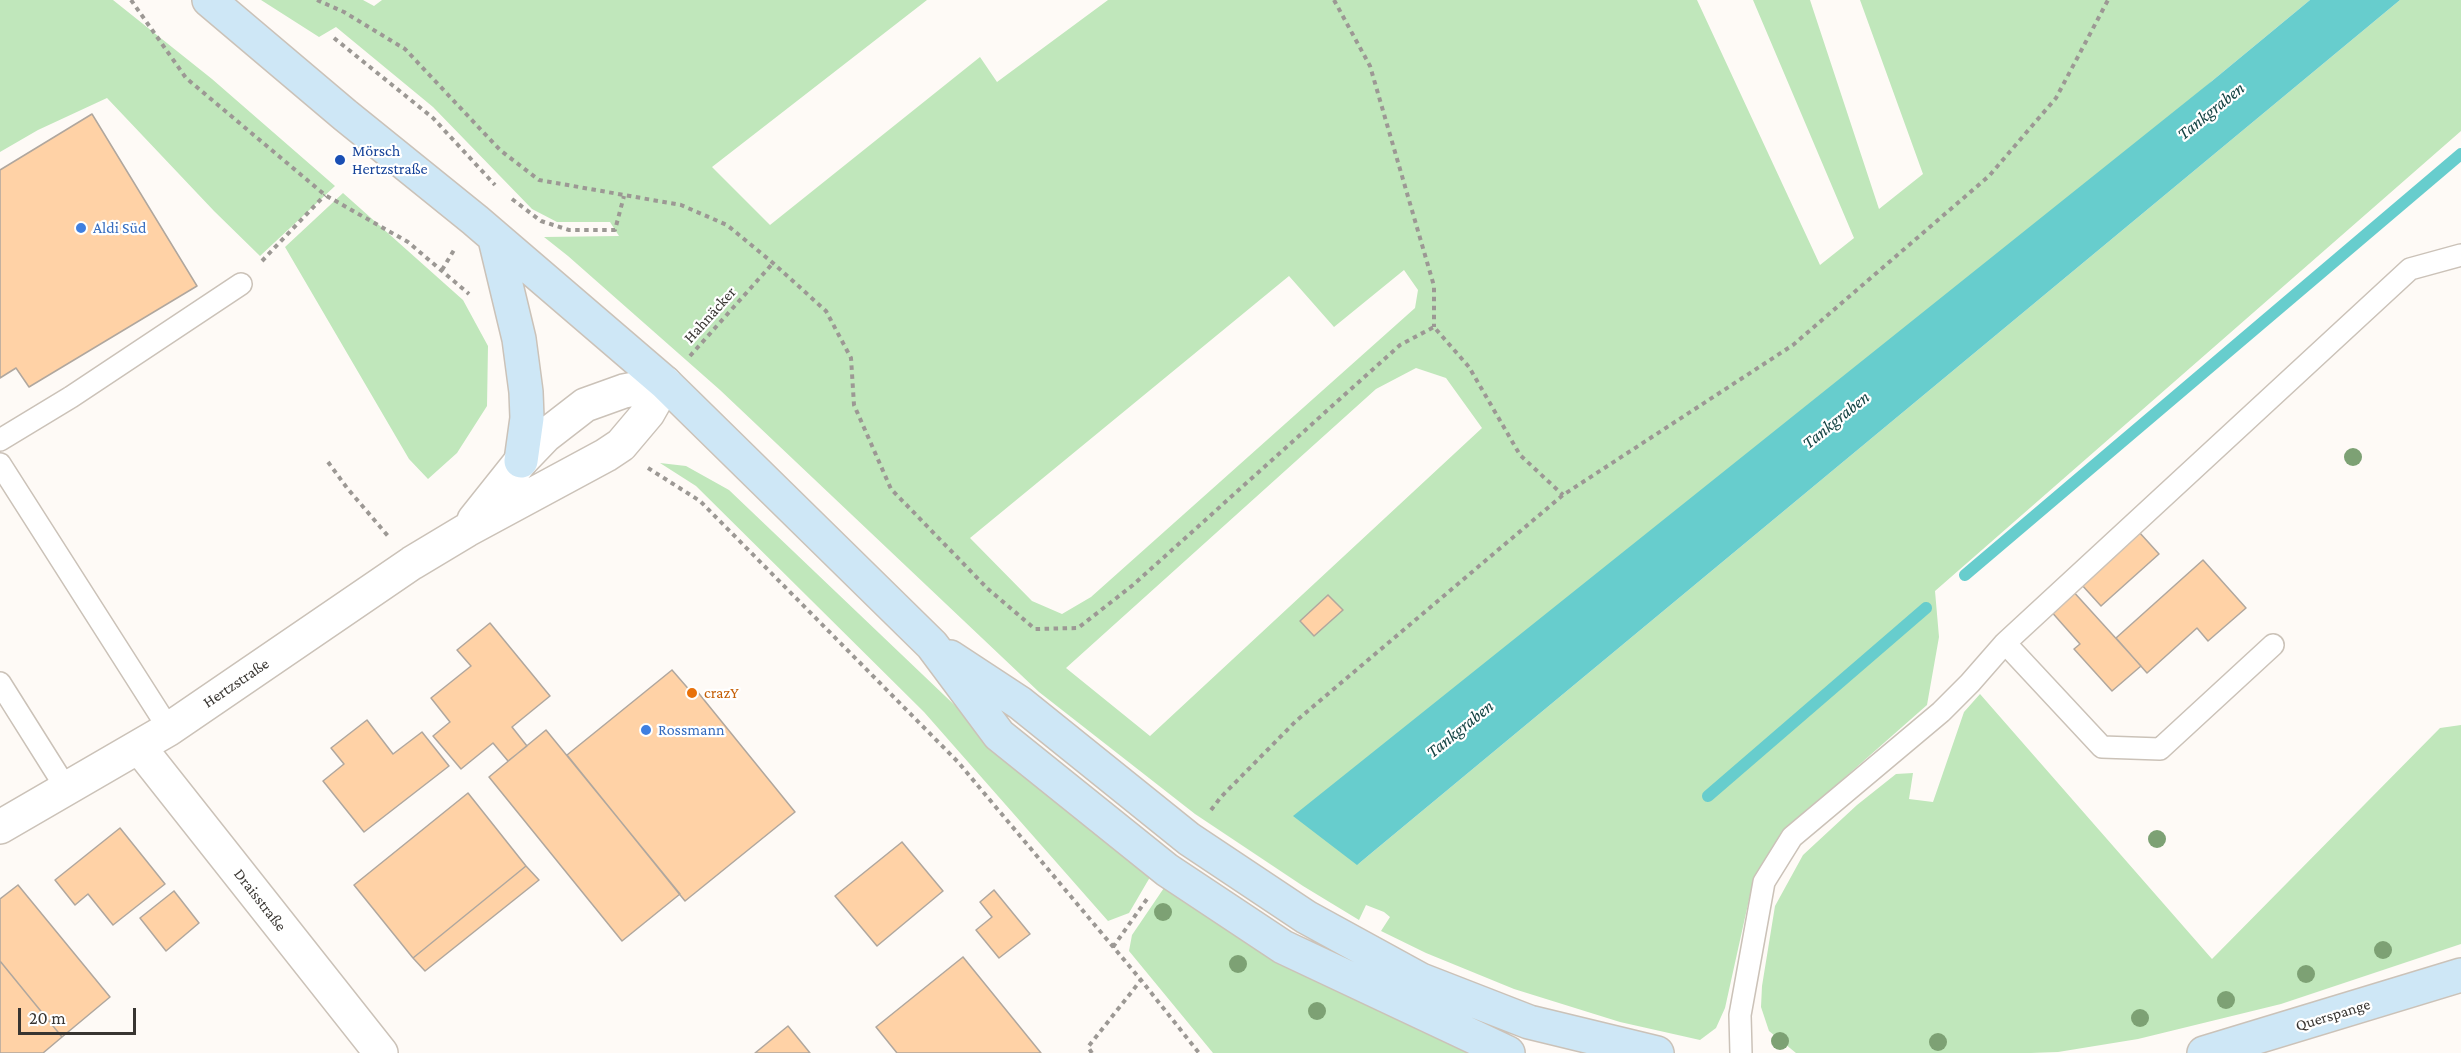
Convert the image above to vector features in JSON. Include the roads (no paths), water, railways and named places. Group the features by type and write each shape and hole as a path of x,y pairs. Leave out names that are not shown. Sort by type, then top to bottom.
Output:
{"main road":[{"path":"209,0 665,383 932,645 999,735 1167,870 1283,947 1508,1053"},
{"path":"495,239 519,339 526,392 528,418 521,461"},
{"path":"932,645 1020,703 1189,840 1306,917 1421,980 1529,1022 1657,1053"},
{"name":"Querspange","path":"2204,1053 2461,975"}],"street":[{"name":"Hertzstraße","path":"0,827 169,729 412,563 467,530 606,456 621,445 648,413 665,383"},
{"name":"Hertzstraße","path":"467,530 521,461 545,436 585,405 624,391 665,383"},
{"name":"Draisstraße","path":"139,747 381,1053"}],"lane":[{"path":"1741,1053 1740,1015 1764,882 1792,837 1941,712 2005,643 2410,269 2461,255"},
{"path":"0,440 81,390 241,284"},
{"path":"0,464 169,729"},
{"path":"2005,643 2102,747 2160,749 2273,645"},
{"path":"0,683 66,788"}],"water":[{"name":"Tankgraben","path":"2310,0 2400,0 1357,865 1293,816 2212,81"}],"waterway":[{"path":"1965,575 2461,154"},
{"path":"1708,796 1926,608"}],"place":[{"name":"Mörsch Hertzstraße","path":"340,160"},
{"name":"Aldi Süd","path":"81,228"},
{"name":"crazY","path":"692,693"},
{"name":"Rossmann","path":"646,730"}]}
